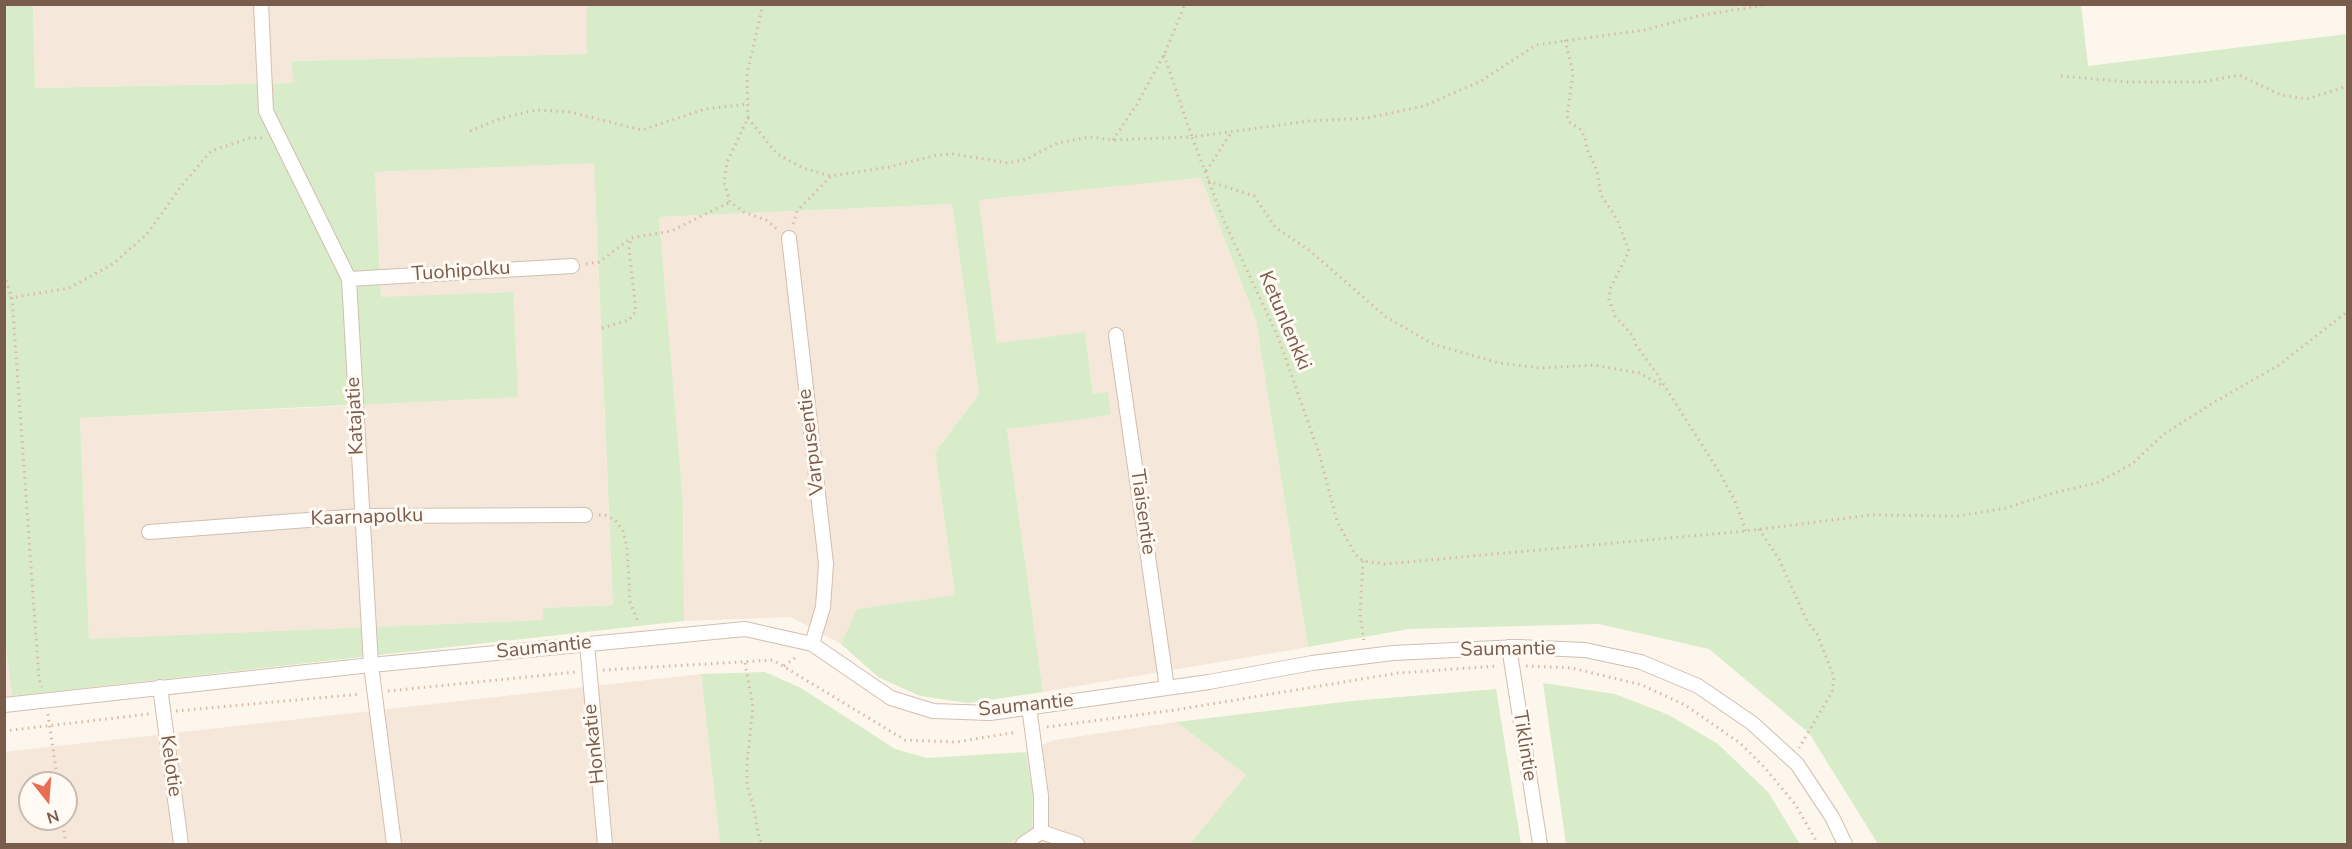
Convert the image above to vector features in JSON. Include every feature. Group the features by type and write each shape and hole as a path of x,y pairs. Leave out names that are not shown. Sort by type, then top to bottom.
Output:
{"street":[{"name":"Katajatie","path":"261,4 266,111 349,279 371,665 394,844"},
{"name":"Varpusentie","path":"789,238 826,564 823,607 812,644"},
{"name":"Tuohipolku","path":"349,279 572,266"},
{"name":"Tiaisentie","path":"1116,335 1167,688"},
{"name":"Kaarnapolku","path":"149,532 362,516 585,514"},
{"name":"Saumantie","path":"4,705 371,665 745,629 812,644 891,698 933,711 990,713 1167,688 1312,663 1393,653 1509,647 1585,650 1641,662 1698,686 1752,723 1792,760 1832,817 1845,844"},
{"name":"Honkatie","path":"587,644 605,844"},
{"name":"Tiklintie","path":"1509,647 1540,844"},
{"name":"Kelotie","path":"160,687 181,844"},
{"path":"1029,707 1041,796 1041,832"},
{"path":"1023,844 1041,832"},
{"path":"1041,832 1077,844"}],"path":[{"path":"763,4 747,74 748,118 727,162 724,182 730,202 744,212 766,220 789,238 797,211 831,176"},
{"path":"1113,140 1137,104 1164,55 1185,4"},
{"path":"748,118 777,154 803,168 831,176 889,167 937,155 953,154 1008,162 1027,159 1057,143 1090,136 1113,140 1192,137 1309,121 1367,118 1424,106 1481,81 1536,45 1644,30 1698,16 1770,4"},
{"path":"1565,40 1572,73 1567,116 1569,123 1580,129 1585,137 1587,149 1598,171 1601,195 1617,219 1629,251 1610,290 1609,299 1615,316 1629,330 1642,354 1718,470 1735,501 1746,531"},
{"name":"Ketunlenkki","path":"1164,55 1208,181 1278,337 1318,453 1337,521 1354,554 1364,561"},
{"path":"2061,76 2129,82 2203,82 2240,75 2281,95 2307,99 2348,86"},
{"path":"470,131 502,118 536,111 570,112 642,130 705,108 749,104"},
{"path":"1205,172 1231,133"},
{"path":"4,299 69,288 113,264 147,234 182,185 212,151 250,138 279,137"},
{"path":"1208,181 1254,196 1276,228 1309,250 1386,317 1433,344 1499,363 1540,368 1594,365 1639,373 1665,387"},
{"path":"572,266 599,262 631,238 671,231 730,202"},
{"path":"602,328 629,320 636,311 629,249 631,238"},
{"path":"4,275 12,298 39,679 46,700 56,771"},
{"path":"1366,657 1360,614 1364,561 1385,564 1759,530 1871,515 1958,516 2007,508 2097,483 2132,464 2164,434 2212,403 2279,365 2348,311"},
{"path":"585,514 605,515 615,520 622,531 627,547 630,602 644,638"},
{"path":"1759,530 1779,559 1807,621 1817,634 1834,676 1832,692 1792,760"},
{"path":"745,663 753,707 747,785 759,838 763,844"}],"shaded area":[{"path":"33,5 587,5 588,54 293,61 293,83 35,88"},
{"path":"594,162 613,605 544,608 544,620 89,640 80,418 347,406 513,292 381,298 375,172"},
{"path":"1201,178 1256,321 1308,647 1043,692 1007,428 1110,415 1108,393 1093,394 1085,332 997,343 979,200"},
{"path":"952,204 979,394 935,452 955,595 858,609 841,644 791,617 684,621 683,502 659,217"},
{"path":"5,628 12,696 4,697"},
{"path":"701,674 720,844 5,844 4,752"},
{"path":"1176,722 1246,775 1190,844 1009,844 1032,828 1033,789 1025,752 1054,740"}],"green space":[{"path":"587,4 2081,4 2088,66 2347,34 2347,844 1878,844 1809,733 1709,649 1599,624 1409,629 1308,647 1256,321 1201,178 979,200 997,343 1085,332 1093,394 1108,392 1111,415 1007,429 1043,692 968,703 920,696 878,677 841,644 857,609 955,595 935,452 979,394 952,204 659,217 683,502 684,621 12,696 4,628 4,5 33,5 35,88 293,83 292,61 587,54","holes":["594,163 613,605 543,608 543,620 89,639 80,418 518,397 513,292 381,297 375,172"]},
{"path":"765,672 801,688 895,749 927,758 1025,752 1033,789 1032,828 1009,844 720,844 701,674"},
{"path":"1543,683 1615,694 1669,715 1718,744 1768,792 1800,844 1566,844"},
{"path":"1496,689 1521,844 1190,844 1246,775 1176,722 1351,701"}]}
